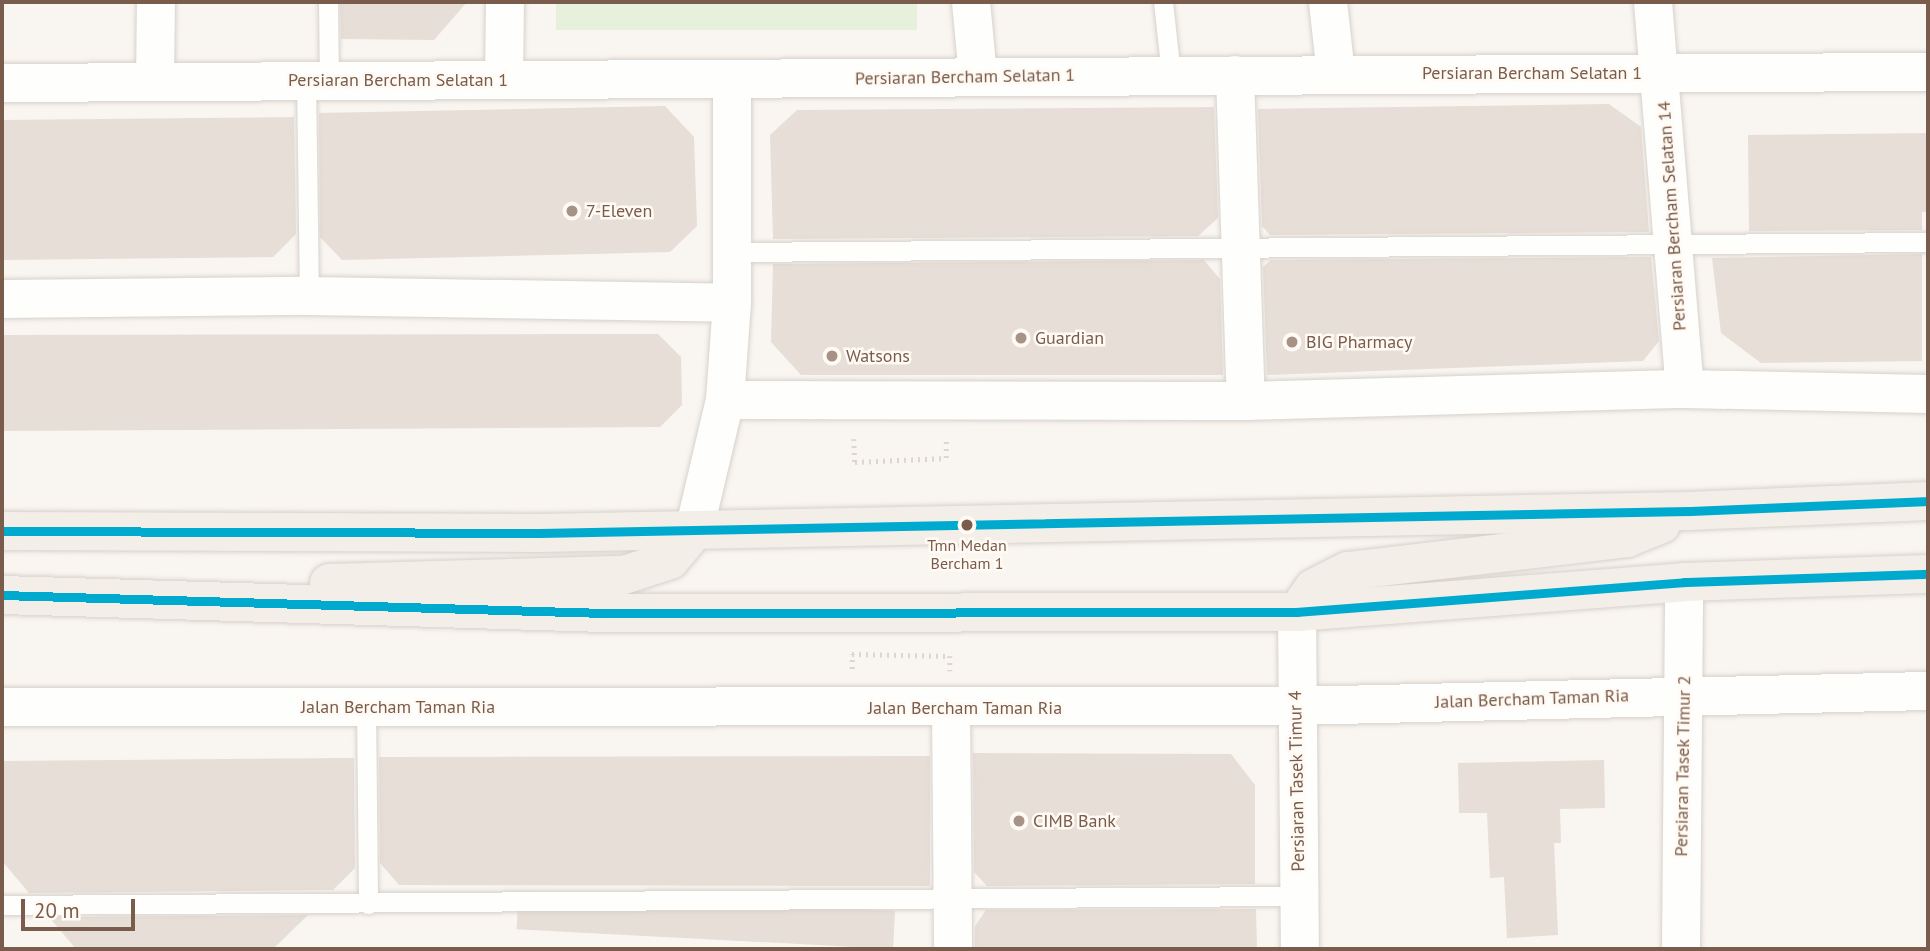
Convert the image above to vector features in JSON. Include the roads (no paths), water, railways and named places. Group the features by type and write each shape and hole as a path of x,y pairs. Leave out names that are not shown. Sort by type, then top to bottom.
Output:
{"main road":[{"path":"2,531 694,531 1689,511 1928,501"},
{"path":"1297,612 1314,588 1348,571 1627,538 1689,511"},
{"path":"260,602 343,579 624,575 670,560 694,531"},
{"path":"2,595 605,613 1297,612 1684,582 1928,574"}],"street":[{"path":"155,82 156,2"},
{"path":"505,2 505,80"},
{"path":"971,2 978,76"},
{"path":"1328,2 1336,74"},
{"name":"Persiaran Bercham Selatan 14","path":"1653,2 1661,72 1685,390"},
{"name":"Persiaran Bercham Selatan 1","path":"2,83 1928,72"},
{"path":"1236,75 1246,401"},
{"path":"694,531 725,400 732,303 732,80"},
{"path":"2,299 309,296 732,303"},
{"path":"725,400 1246,401 1685,390 1928,394"},
{"name":"Persiaran Tasek Timur 2","path":"1681,949 1684,582"},
{"name":"Persiaran Tasek Timur 4","path":"1297,612 1295,706 1300,949"},
{"name":"Jalan Bercham Taman Ria","path":"2,706 1295,706 1928,691"},
{"path":"951,708 953,949"}],"lane":[{"path":"309,296 317,81 328,2"},
{"path":"1163,2 1171,75"},
{"path":"732,252 1928,242"},
{"path":"366,707 368,904"},
{"path":"2,905 952,901 1299,896"}],"place":[{"name":"7-Eleven","path":"572,211"},
{"name":"Guardian","path":"1021,338"},
{"name":"BIG Pharmacy","path":"1292,342"},
{"name":"Watsons","path":"832,356"},
{"name":"Tmn Medan Bercham 1","path":"967,525"},
{"name":"CIMB Bank","path":"1019,821"}]}
